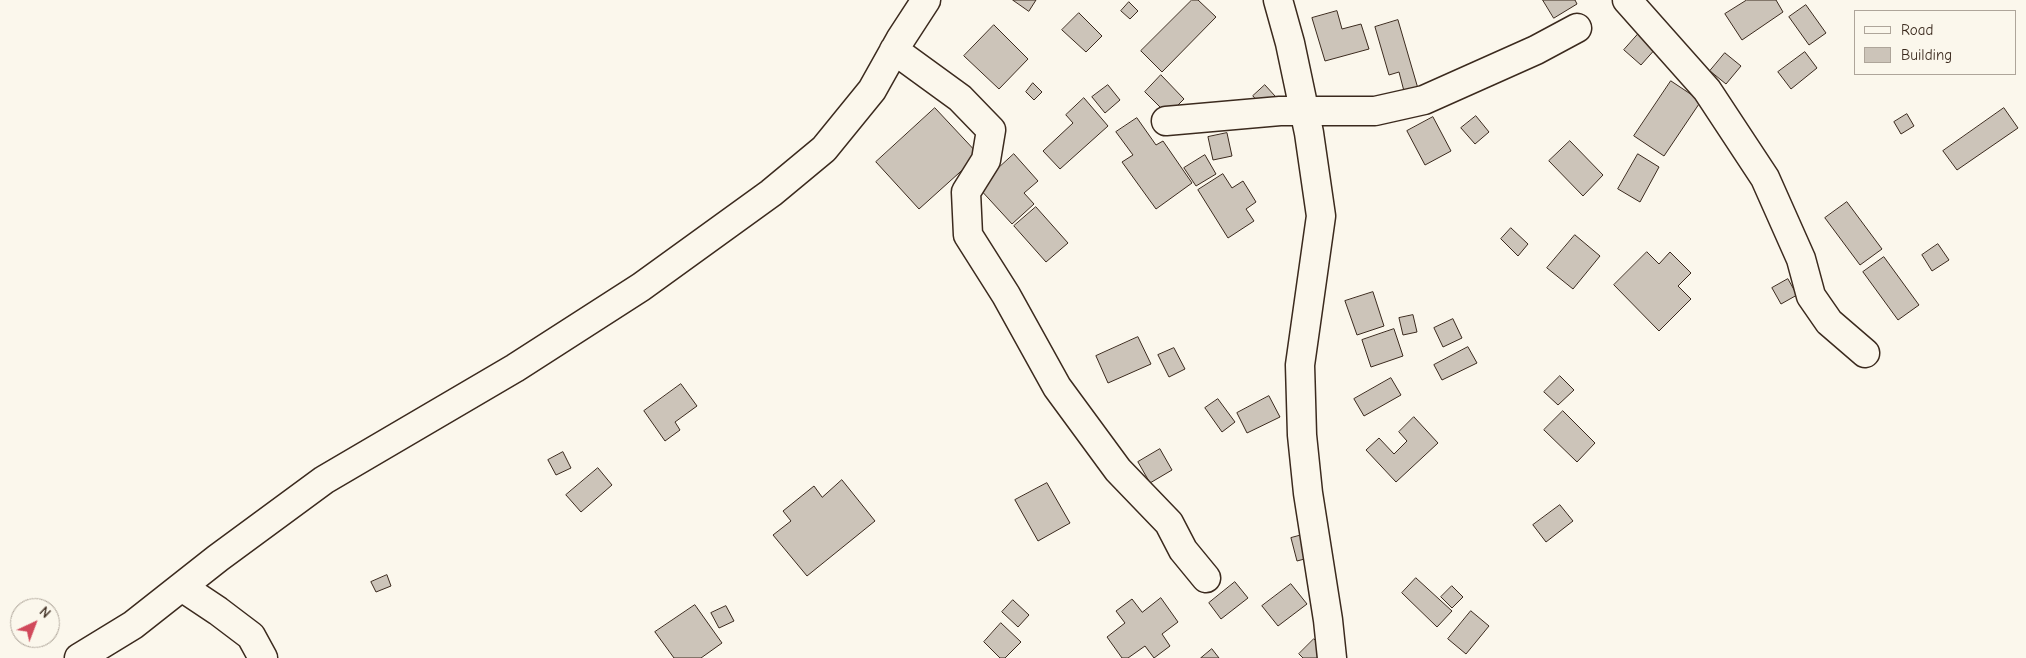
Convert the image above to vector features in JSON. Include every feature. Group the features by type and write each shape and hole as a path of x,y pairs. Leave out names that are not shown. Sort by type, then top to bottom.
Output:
{"street":[{"path":"79,658 133,625 324,480 549,346 641,287 771,193 824,149 872,90 894,50 926,0"},
{"path":"1278,0 1290,43 1309,133 1321,216 1300,365 1302,435 1308,493 1328,620 1332,658"},
{"path":"1627,0 1707,90 1765,178 1801,259 1811,296 1829,322 1865,353"},
{"path":"1166,121 1304,111 1375,111 1424,100 1536,50 1577,28"},
{"path":"894,50 960,98 991,130 986,160 966,192 968,235 1006,295 1057,387 1118,470 1169,523 1183,550 1206,578"},
{"path":"182,587 251,636 263,658"}],"building":[{"path":"1013,0 1036,0 1029,11"},
{"path":"1192,0 1198,0 1216,17 1162,72 1141,51"},
{"path":"1543,0 1575,0 1577,4 1554,18"},
{"path":"1747,0 1776,0 1783,12 1742,40 1725,14"},
{"path":"1129,2 1138,11 1130,19 1121,11"},
{"path":"1806,5 1826,33 1809,45 1789,17"},
{"path":"1337,11 1342,29 1361,24 1369,49 1325,61 1312,18"},
{"path":"1079,13 1102,36 1086,52 1062,30"},
{"path":"1398,20 1419,92 1405,95 1399,72 1389,75 1375,27"},
{"path":"994,25 1028,59 999,89 964,56"},
{"path":"1640,32 1657,47 1641,65 1624,50"},
{"path":"1805,52 1817,68 1791,89 1778,72"},
{"path":"1725,53 1741,66 1726,84 1710,71"},
{"path":"1161,75 1184,99 1168,115 1145,92"},
{"path":"1671,81 1701,101 1664,156 1634,136"},
{"path":"1033,83 1042,92 1034,100 1026,92"},
{"path":"1108,85 1120,100 1105,113 1092,97"},
{"path":"1265,85 1275,96 1263,108 1253,96"},
{"path":"1084,98 1108,126 1060,169 1043,151 1073,123 1066,115"},
{"path":"935,108 979,155 919,209 876,162"},
{"path":"2004,108 2018,128 1957,170 1943,151"},
{"path":"1907,114 1914,126 1901,134 1894,122"},
{"path":"1476,116 1489,132 1475,144 1461,128"},
{"path":"1433,117 1451,151 1425,165 1407,131"},
{"path":"1137,118 1156,145 1163,141 1192,183 1156,209 1122,162 1133,155 1116,132"},
{"path":"1227,133 1232,156 1213,160 1208,137"},
{"path":"1570,141 1603,175 1583,196 1549,161"},
{"path":"1014,154 1038,181 1024,193 1034,204 1012,224 978,187"},
{"path":"1638,154 1659,167 1640,202 1618,189"},
{"path":"1205,155 1216,174 1196,186 1184,168"},
{"path":"1223,174 1232,188 1243,181 1256,202 1246,209 1254,221 1228,238 1198,190"},
{"path":"1847,202 1882,249 1860,265 1825,218"},
{"path":"1036,207 1068,243 1046,262 1014,226"},
{"path":"1511,228 1528,244 1518,256 1501,239"},
{"path":"1575,235 1600,256 1573,289 1547,268"},
{"path":"1938,244 1949,260 1932,271 1922,255"},
{"path":"1647,252 1659,264 1670,252 1691,273 1678,286 1691,299 1659,331 1614,285"},
{"path":"1884,257 1919,305 1898,320 1863,272"},
{"path":"1788,279 1797,295 1781,304 1772,288"},
{"path":"1373,292 1384,326 1357,335 1345,301"},
{"path":"1413,315 1417,332 1403,335 1399,318"},
{"path":"1453,319 1462,338 1443,347 1434,328"},
{"path":"1394,329 1403,356 1371,367 1362,340"},
{"path":"1138,337 1151,364 1108,383 1096,356"},
{"path":"1468,347 1477,363 1442,380 1434,365"},
{"path":"1174,348 1185,369 1169,377 1158,355"},
{"path":"1560,376 1574,390 1558,405 1544,392"},
{"path":"1391,378 1401,395 1364,416 1354,399"},
{"path":"681,384 697,406 675,422 680,430 665,441 644,411"},
{"path":"1269,396 1280,417 1247,433 1237,413"},
{"path":"1218,399 1235,422 1222,432 1205,408"},
{"path":"1563,411 1595,443 1577,462 1544,430"},
{"path":"1414,417 1438,443 1396,482 1366,450 1379,438 1394,454 1407,441 1399,432"},
{"path":"1160,449 1172,470 1150,483 1138,462"},
{"path":"563,452 571,468 556,475 548,460"},
{"path":"598,468 612,485 581,512 566,495"},
{"path":"842,480 875,521 807,576 773,535 791,521 783,511 814,486 822,497"},
{"path":"1047,483 1070,523 1038,541 1015,500"},
{"path":"1560,505 1573,521 1546,542 1533,525"},
{"path":"1306,534 1312,557 1297,561 1291,538"},
{"path":"387,575 391,586 376,592 371,582"},
{"path":"1416,578 1452,611 1437,627 1402,593"},
{"path":"1235,582 1248,598 1221,619 1209,603"},
{"path":"1291,584 1307,604 1278,626 1262,606"},
{"path":"1452,586 1463,597 1452,608 1441,597"},
{"path":"1161,598 1178,622 1162,634 1170,646 1154,658 1145,646 1128,658 1122,658 1107,637 1125,623 1116,611 1132,599 1142,612"},
{"path":"1013,600 1029,615 1018,627 1002,612"},
{"path":"695,605 722,643 701,658 674,658 655,632"},
{"path":"726,606 734,621 719,628 711,613"},
{"path":"1471,611 1489,626 1466,654 1448,639"},
{"path":"1001,623 1021,642 1005,658 1000,658 984,642"},
{"path":"1314,639 1326,651 1318,658 1303,658 1299,654"},
{"path":"1212,649 1219,658 1201,658"}]}
